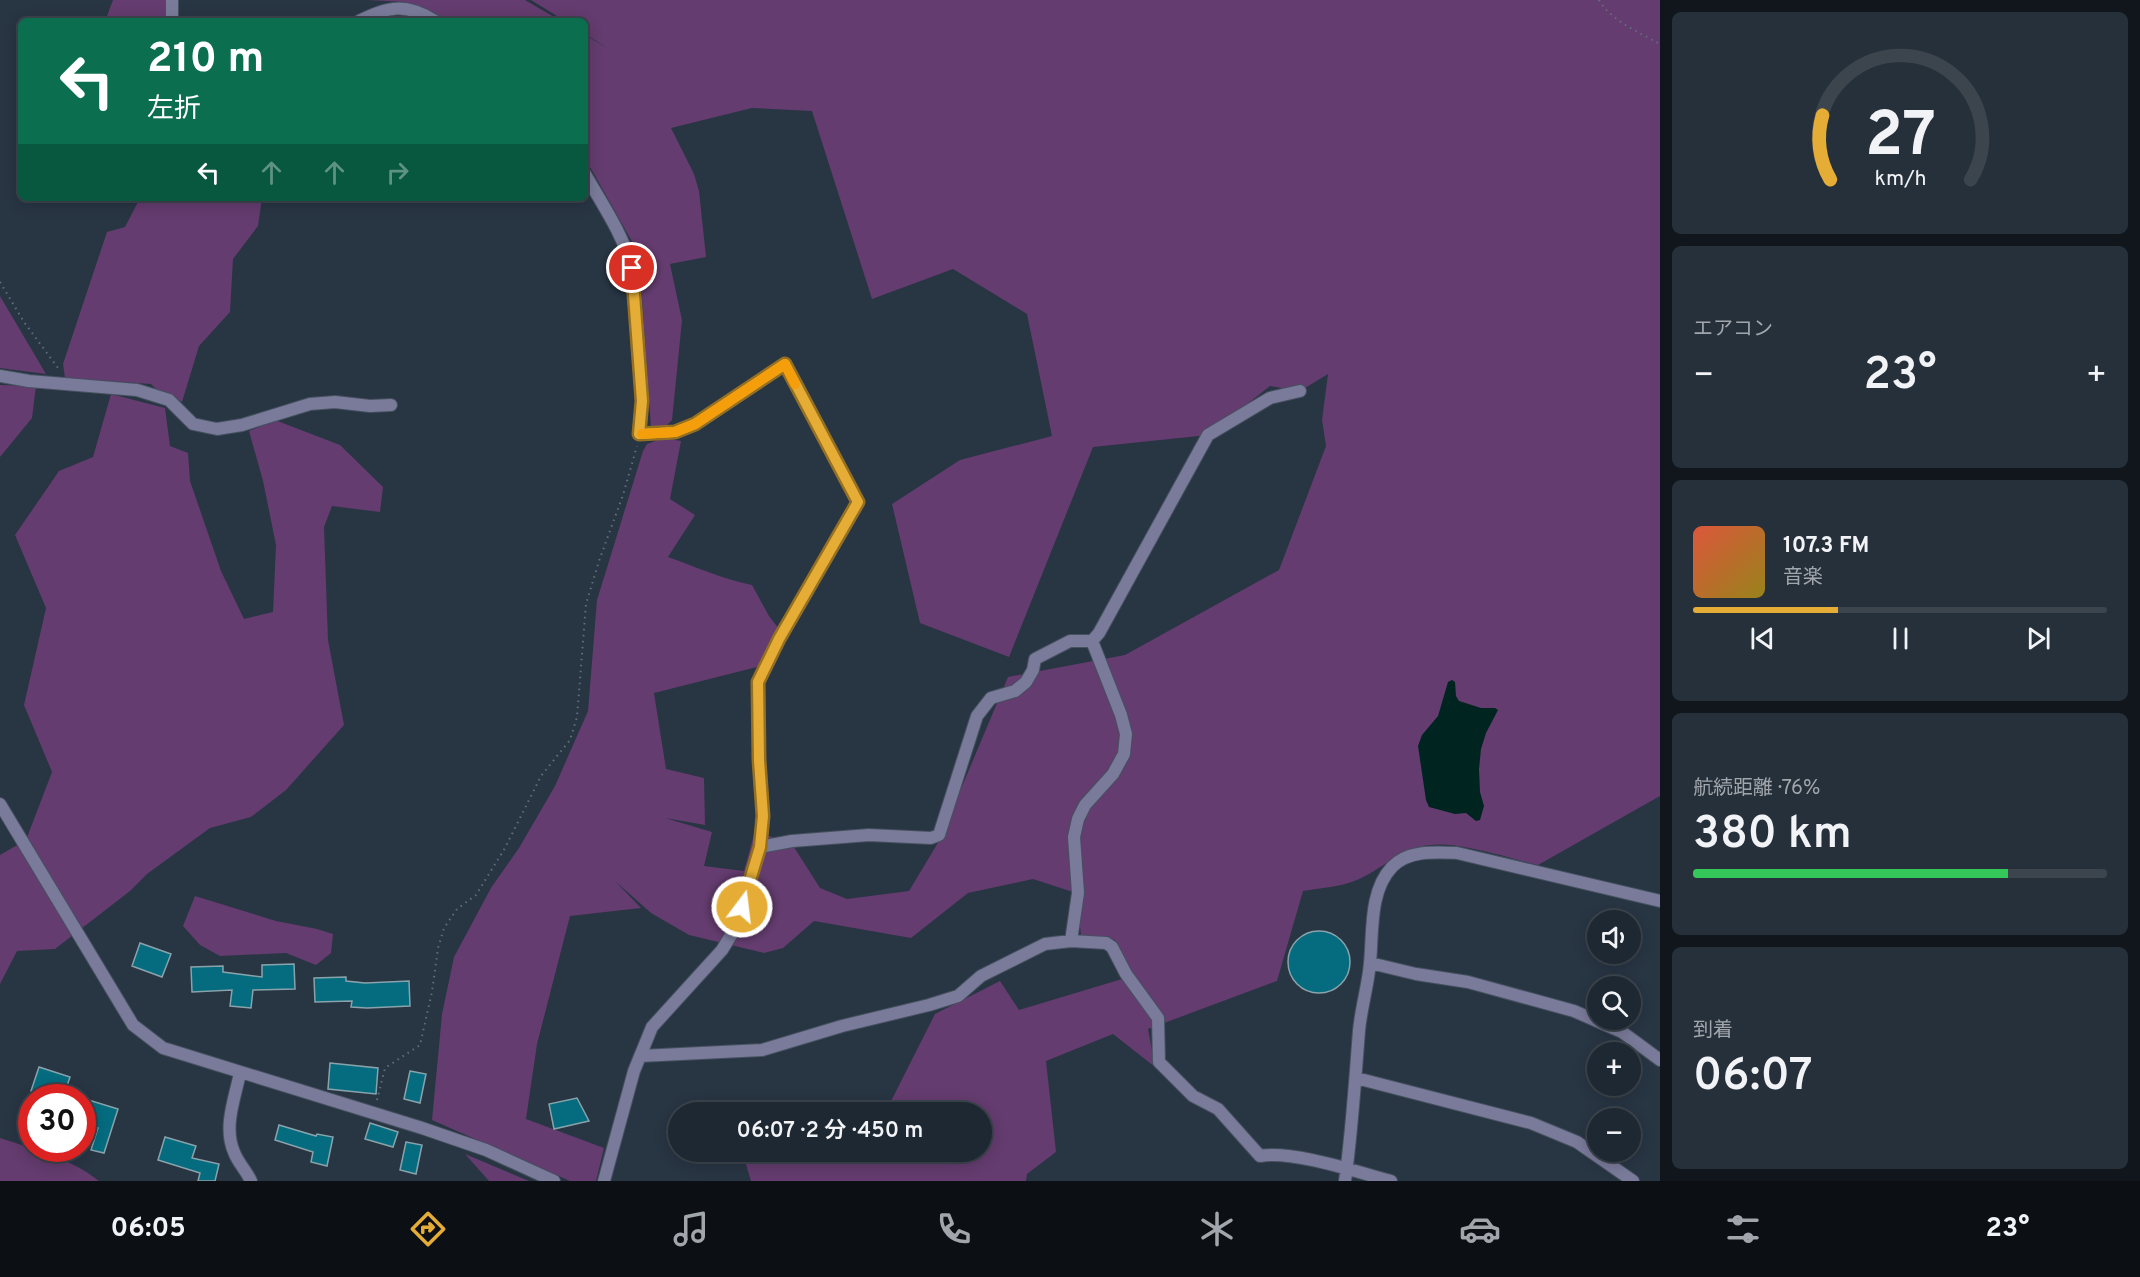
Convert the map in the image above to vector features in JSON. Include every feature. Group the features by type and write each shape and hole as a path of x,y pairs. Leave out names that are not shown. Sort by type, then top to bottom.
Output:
{"street":[{"path":"172,0 172,18"},
{"path":"364,18 377,11 395,7 408,9 428,18"},
{"path":"588,179 618,233 632,268 642,401 639,434 684,430 785,364 858,502 779,639 758,682 759,760 763,816 760,847 734,932 722,950 652,1027 634,1071 604,1181"},
{"path":"0,376 86,387 114,387 147,393 169,400 193,424 217,429 242,425 310,404 335,402 370,406 391,405"},
{"path":"760,847 792,841 869,835 931,838 939,835 977,716 991,698 1015,691 1026,682 1033,670 1035,659 1070,641 1092,641 1099,633 1208,435 1270,398 1300,391"},
{"path":"1071,941 1078,893 1074,837 1078,819 1085,806 1113,774 1124,754 1126,734 1121,715 1092,641"},
{"path":"0,804 133,1025 163,1048 240,1073 374,1111 486,1150 554,1181"},
{"path":"1346,1175 1359,1028 1370,963 1376,902 1382,882 1392,866 1411,855 1433,852 1457,853 1660,901"},
{"path":"640,1056 762,1050 842,1026 958,996 981,976 1045,944 1071,941 1106,943 1112,947 1126,974 1158,1018 1159,1062 1193,1096 1218,1109 1260,1156 1273,1154 1346,1175 1391,1181"},
{"path":"1370,963 1416,974 1468,982 1574,1011 1622,1032 1660,1060"},
{"path":"240,1073 229,1134 235,1155 246,1169 250,1181"},
{"path":"1356,1078 1531,1123 1577,1142 1633,1181"}],"path":[{"path":"1599,0 1604,8 1625,25 1660,44"},
{"path":"0,282 24,322 58,368 58,383"},
{"path":"374,1111 385,1068 420,1045 432,992 438,948 444,928 457,909 476,895 506,848 541,776 570,740 580,696 586,604 623,495 639,434"}],"shaded area":[{"path":"113,0 166,0 166,18 106,18"},
{"path":"368,0 525,0 556,18 439,18 404,2"},
{"path":"531,0 1660,0 1660,796 1538,865 1455,845 1430,845 1410,850 1351,882 1303,891 1277,981 1148,1029 1155,1067 1113,1034 1046,1061 1056,1152 1027,1174 1026,1181 751,1181 745,1162 992,1162 992,1102 891,1102 935,1014 1000,981 1019,1010 1132,976 1115,940 1081,935 1076,893 1033,879 968,893 911,938 814,921 783,948 764,953 689,935 651,913 615,881 641,908 570,916 537,1044 526,1119 604,1148 596,1181 570,1181 432,1120 442,1014 454,957 491,888 519,848 555,786 588,711 597,600 647,444 663,438 681,441 670,499 695,515 668,557 752,585 779,629 757,667 654,693 666,769 704,778 705,825 665,818 712,832 704,866 744,871 755,831 792,844 820,888 847,899 909,891 939,841 1008,677 1125,655 1279,570 1326,446 1322,420 1328,374 1300,391 1270,386 1208,435 1093,447 1009,657 920,623 892,504 960,460 1052,436 1027,314 953,269 872,299 812,111 752,108 671,128 694,174 699,191 706,257 670,264 682,320 672,420 665,427 651,428 639,254 588,163 588,37 609,49 588,36 588,18 560,18"},
{"path":"138,201 262,201 258,226 233,259 230,312 199,346 182,402 151,384 65,378 63,364 107,232 125,227"},
{"path":"0,296 46,374 0,368"},
{"path":"0,385 36,386 32,418 0,457"},
{"path":"111,394 165,408 170,446 188,453 190,481 221,571 244,619 273,612 276,545 263,481 249,431 275,420 340,445 383,487 380,512 332,506 324,527 328,640 344,725 286,790 251,817 210,828 147,874 130,891 55,949 17,951 0,984 0,855 26,840 52,772 24,705 46,608 15,535 59,471 93,457"},
{"path":"1452,680 1455,682 1456,696 1459,701 1481,708 1498,710 1486,733 1481,749 1480,792 1484,806 1480,820 1476,821 1466,813 1455,814 1429,807 1426,800 1418,746 1422,735 1438,716 1448,682"},
{"path":"195,896 276,921 333,934 331,953 316,965 286,953 220,956 200,945 183,926"},
{"path":"0,1138 18,1144 18,1162 67,1162 99,1181 0,1181"},
{"path":"465,1154 529,1181 489,1181"}],"building":[{"path":"1319,931 1331,933 1341,940 1348,950 1350,962 1348,974 1341,984 1331,991 1319,993 1307,991 1297,984 1290,974 1288,962 1290,950 1297,940 1307,933"},
{"path":"140,943 171,954 162,977 132,966"},
{"path":"294,964 295,989 253,990 251,1008 230,1006 232,990 192,992 191,967 223,966 223,972 262,977 262,965"},
{"path":"346,977 346,981 365,983 409,981 410,1006 367,1008 351,1007 352,1001 315,1002 314,978"},
{"path":"330,1063 378,1068 376,1094 328,1089"},
{"path":"39,1067 70,1077 68,1084 33,1084"},
{"path":"410,1071 426,1074 420,1103 404,1099"},
{"path":"577,1098 589,1121 554,1129 549,1104"},
{"path":"96,1102 118,1109 104,1153 96,1151 98,1128 96,1127"},
{"path":"370,1123 398,1132 393,1147 365,1139"},
{"path":"279,1125 316,1136 317,1134 333,1137 327,1166 311,1162 313,1152 275,1140"},
{"path":"165,1137 196,1146 192,1158 219,1164 215,1181 198,1181 200,1173 158,1160"},
{"path":"406,1142 422,1145 416,1174 400,1170"}],"slow traffic":[{"path":"642,434 684,430 785,364 795,384"}],"route":[{"path":"632,268 642,401 639,434 684,430 785,364 858,502 779,639 758,682 759,760 763,816 760,847 742,907"}]}
